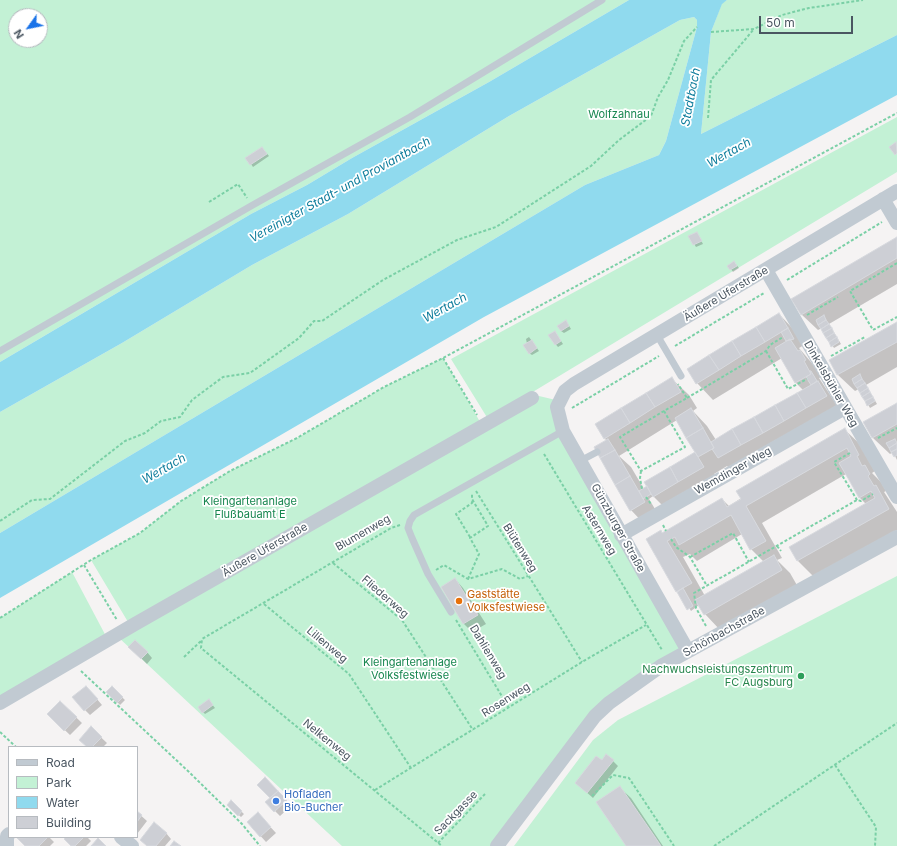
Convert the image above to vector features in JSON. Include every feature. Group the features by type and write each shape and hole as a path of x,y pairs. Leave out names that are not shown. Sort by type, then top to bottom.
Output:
{"street":[{"name":"Äußere Uferstraße","path":"560,401 565,391 574,384 897,191"},
{"path":"883,199 895,219"},
{"name":"Dinkelsbühler Weg","path":"766,270 897,497"},
{"name":"Äußere Uferstraße","path":"0,703 123,631 532,398"},
{"name":"Günzburger Straße","path":"560,401 557,407 558,416 563,431 688,652"},
{"name":"Wemdinger Weg","path":"622,534 846,408"},
{"name":"Schönbachstraße","path":"497,846 595,716 609,703 661,666 897,537"},
{"path":"7,846 8,835"},
{"path":"122,838 132,846"}],"lane":[{"path":"0,351 251,206 410,117 602,0"},
{"path":"653,337 679,379"},
{"path":"451,612 428,574 408,528 410,521 414,515 563,431"},
{"path":"580,461 597,452"}],"path":[{"path":"711,32 754,29 782,15 809,8 863,0"},
{"path":"0,521 32,500 50,499 125,441 145,433 161,421 180,417 192,400 223,377 250,373 300,338 314,321 322,322 383,280 457,240 496,227 591,166 619,140 651,116 658,97 668,80 684,41 697,27"},
{"path":"708,118 711,80 754,29"},
{"path":"0,618 140,532 181,501 230,471 297,438 384,388 443,358 897,113"},
{"path":"209,202 238,184 251,206"},
{"path":"558,416 775,286 895,219"},
{"path":"897,263 850,291 873,330 897,317"},
{"path":"796,322 838,297"},
{"path":"653,337 663,353 664,362"},
{"path":"642,489 640,478 641,471 620,437 766,352 770,345 784,337"},
{"path":"820,363 865,337"},
{"path":"766,352 788,390 808,379"},
{"path":"443,358 483,427"},
{"path":"679,379 687,398"},
{"path":"641,471 685,447 664,411"},
{"path":"867,445 897,428"},
{"name":"Asternweg","path":"538,444 662,651"},
{"path":"850,453 834,462 857,500"},
{"name":"Blütenweg","path":"472,499 472,493 475,489 582,662"},
{"path":"712,638 696,608 694,593 857,500 861,501 873,494"},
{"path":"468,579 479,554 456,514 472,503 472,499"},
{"path":"470,538 488,526 472,499"},
{"name":"Blumenweg","path":"184,658 202,639 264,604 391,528 410,521"},
{"path":"690,557 733,533 749,562"},
{"path":"671,539 676,547 690,557 706,586"},
{"path":"777,546 781,552"},
{"name":"Fliederweg","path":"333,563 402,620 472,730"},
{"path":"84,565 123,631"},
{"path":"428,574 444,565 468,579 502,569 520,579 528,576"},
{"name":"Lilienweg","path":"264,604 349,674 412,768"},
{"name":"Dahlienweg","path":"451,612 509,708"},
{"name":"Rosenweg","path":"375,790 582,662 646,625"},
{"name":"Nelkenweg","path":"202,639 201,648 442,846"},
{"path":"72,662 242,824 260,846"},
{"path":"714,846 897,723"},
{"path":"0,732 15,746"},
{"path":"835,765 876,827 875,846"},
{"path":"592,796 613,775 629,778 674,846"},
{"name":"Sackgasse","path":"438,843 485,794"}],"green space":[{"path":"0,0 629,0 489,82 352,158 307,185 251,214 0,362"},
{"path":"727,0 897,0 897,35 701,134 711,32 722,3"},
{"name":"Wolfzahnau","path":"694,17 697,20 697,27 666,141 659,155 585,185 0,533 0,412 122,343 252,265 348,214 509,116 680,20"},
{"path":"897,117 897,172 488,419 451,359"},
{"name":"Kleingartenanlage Volksfestwiese","path":"443,358 483,427 532,398 539,396 560,401 557,407 688,651 609,703 497,846 342,846 117,636 131,627 91,560 140,533 181,501 230,471 297,438 384,387"},
{"path":"72,572 108,640 0,703 0,618"},
{"name":"Nachwuchsleistungszentrum FC Augsburg","path":"897,576 897,846 514,846 593,740 618,720"}],"water":[{"path":"629,0 727,0 722,4 711,32 701,134 897,35 897,95 484,317 0,598 0,533 585,185 659,155 666,141 697,27 697,20 694,17 680,20 509,116 348,214 252,265 122,343 0,412 0,362 251,214 307,185 352,158 489,82"}],"building":[{"path":"896,142 897,153 895,155 889,147"},
{"path":"262,147 267,154 250,165 245,158"},
{"path":"697,232 702,241 693,245 688,236"},
{"path":"897,237 897,258 801,315 791,299"},
{"path":"734,261 737,266 730,270 727,266"},
{"path":"779,313 788,328 765,342 756,327"},
{"path":"824,315 826,320 818,325 816,320"},
{"path":"566,320 569,326 561,331 557,326"},
{"path":"826,320 829,324 821,329 818,325"},
{"path":"897,322 897,342 837,375 829,360"},
{"path":"829,324 832,328 823,333 821,329"},
{"path":"756,327 765,342 741,356 732,341"},
{"path":"788,328 794,339 786,341 781,332"},
{"path":"832,328 834,333 826,338 823,333"},
{"path":"555,331 561,341 555,345 548,335"},
{"path":"834,333 837,337 829,342 826,338"},
{"path":"837,337 839,342 831,347 829,342"},
{"path":"790,339 798,351 800,350 806,360 804,361 811,374 795,383 775,348"},
{"path":"532,340 537,348 529,354 523,345"},
{"path":"732,341 741,356 719,370 709,355"},
{"path":"709,355 719,370 696,384 687,369"},
{"path":"810,371 817,381 811,385 806,377 811,374"},
{"path":"860,374 862,379 854,384 852,379"},
{"path":"672,377 681,392 655,407 646,393"},
{"path":"862,379 865,383 857,388 854,384"},
{"path":"818,381 827,396 806,408 797,393"},
{"path":"865,383 868,388 860,393 857,388"},
{"path":"868,388 870,392 862,397 860,393"},
{"path":"870,392 873,397 865,401 862,397"},
{"path":"646,393 655,407 630,423 621,408"},
{"path":"797,393 806,408 784,421 775,405"},
{"path":"873,397 875,401 867,406 865,401"},
{"path":"897,403 897,424 872,438 863,422"},
{"path":"775,405 784,421 763,433 754,417"},
{"path":"621,408 630,423 604,439 595,424"},
{"path":"691,408 703,428 686,438 675,418"},
{"path":"754,417 763,433 741,445 732,429"},
{"path":"703,428 714,448 698,457 686,438"},
{"path":"845,428 859,455 857,456 862,466 865,465 870,474 868,476 874,486 876,485 889,509 797,561 789,547 875,498 871,491 859,498 839,463 851,456 847,448 746,506 766,541 750,550 731,515 679,545 675,537 667,541 692,583 676,592 646,539 661,530 662,533 722,498 727,507 741,499 736,491"},
{"path":"732,429 741,445 718,458 712,449 714,448 711,442"},
{"path":"608,439 615,450 600,458 594,447"},
{"path":"895,439 897,443 889,448 886,443"},
{"path":"897,443 897,449 891,452 889,448"},
{"path":"897,449 897,455 894,457 891,452"},
{"path":"615,450 630,476 615,485 600,458"},
{"path":"695,452 704,467 678,482 670,467"},
{"path":"670,467 678,482 653,497 644,482"},
{"path":"630,476 645,502 630,511 615,485"},
{"path":"647,486 651,494 643,499 639,491"},
{"path":"774,555 782,570 704,615 695,600"},
{"name":"Gaststätte Volksfestwiese","path":"455,578 478,615 463,624 441,587"},
{"path":"683,588 693,606 687,610 677,592"},
{"path":"135,640 148,652 141,659 128,647"},
{"path":"86,686 98,699 84,711 72,697"},
{"path":"112,686 123,697 117,703 106,692"},
{"path":"209,699 213,705 202,713 198,707"},
{"path":"60,701 77,717 64,731 47,714"},
{"path":"91,726 102,737 93,746 86,746 79,740"},
{"path":"606,754 614,760 587,793 575,783 596,756 602,760"},
{"path":"265,777 278,791 270,798 257,785"},
{"path":"620,786 661,846 626,846 596,802"},
{"name":"Hofladen Bio-Bucher","path":"278,791 287,800 274,812 265,802"},
{"path":"231,800 242,811 238,816 227,805"},
{"path":"138,812 142,815 138,821"},
{"path":"258,812 271,827 260,837 247,822"},
{"path":"154,822 167,833 156,846 147,846 140,840"},
{"path":"17,838 47,838 39,846 25,846"},
{"path":"83,838 75,846 71,846 64,839"},
{"path":"98,838 106,846 91,846"},
{"path":"174,841 181,846 170,846"}],"place":[{"name":"Gaststätte Volksfestwiese","path":"459,601"},
{"name":"Nachwuchsleistungszentrum FC Augsburg","path":"801,676"},
{"name":"Hofladen Bio-Bucher","path":"276,801"}],"water label":[{"name":"Stadtbach","path":"691,97"},
{"name":"Wertach","path":"729,153"},
{"name":"Vereinigter Stadt- und Proviantbach","path":"340,190"},
{"name":"Wertach","path":"445,308"},
{"name":"Wertach","path":"164,469"}],"park label":[{"name":"Kleingartenanlage Flußbauamt E","path":"250,508"}]}
